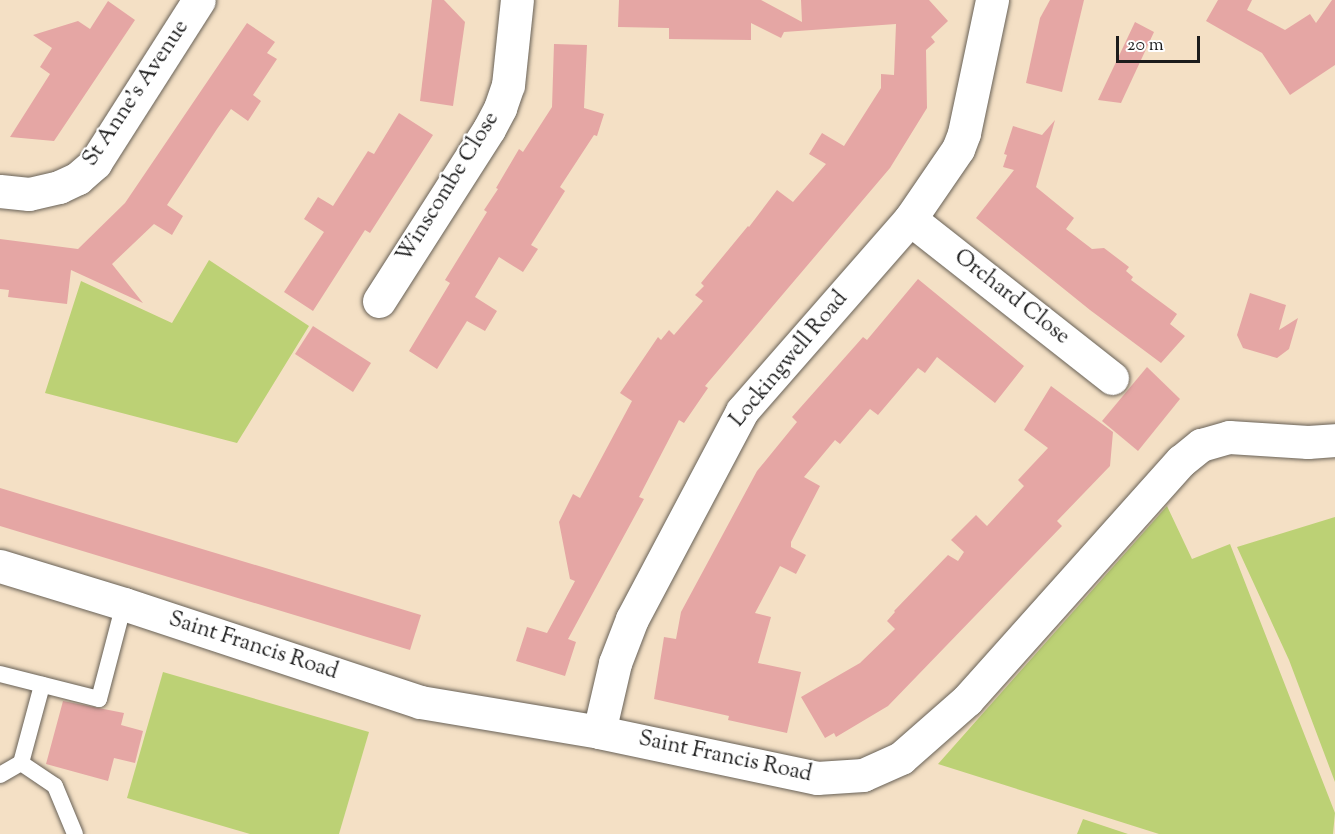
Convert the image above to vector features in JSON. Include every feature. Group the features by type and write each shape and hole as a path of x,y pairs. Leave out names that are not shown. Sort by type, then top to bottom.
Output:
{"street":[{"name":"St Anne's Avenue","path":"0,191 29,194 59,187 78,178 95,163 199,0"},
{"name":"Winscombe Close","path":"379,301 489,129 500,108 508,85 517,0"},
{"name":"Lockingwell Road","path":"599,732 615,663 632,619 742,411 910,219 958,149 964,134 992,0"},
{"name":"Orchard Close","path":"910,219 1112,378"},
{"name":"Saint Francis Road","path":"0,566 124,604 420,702 599,732 817,778 863,775 901,758 967,700 1181,461 1201,445 1229,437 1308,442 1335,440"}],"lane":[{"path":"0,675 99,699 124,604"},
{"path":"0,775 21,763 42,685"},
{"path":"21,763 55,786 75,834"}],"green space":[{"path":"209,260 309,326 237,443 45,393 81,281 172,323"},
{"path":"1167,506 1192,559 1230,544 1335,813 1333,834 1159,834 938,764"},
{"path":"1335,517 1335,782 1289,660 1237,547"},
{"path":"163,672 369,732 339,834 250,834 127,798"},
{"path":"1083,819 1128,834 1077,834"}],"building":[{"path":"432,0 444,0 465,22 453,106 420,101"},
{"path":"619,0 761,0 802,22 801,0 929,0 948,21 931,37 935,42 926,50 927,108 890,168 705,386 708,388 684,423 679,420 639,497 644,499 568,639 576,642 565,676 516,661 527,627 547,633 575,581 570,579 559,522 573,494 580,498 632,401 620,393 658,337 661,340 669,330 674,335 703,301 695,295 704,286 701,283 777,190 793,202 826,164 809,154 822,133 844,146 881,88 881,74 894,75 896,24 784,32 781,38 751,23 751,40 669,39 669,28 618,27"},
{"path":"1050,0 1084,0 1062,92 1026,83 1040,18"},
{"path":"1218,0 1252,0 1247,10 1285,30 1310,14 1316,23 1332,0 1335,0 1335,65 1290,95 1262,53 1206,21"},
{"path":"108,1 135,20 54,141 10,137 50,74 40,67 52,48 33,35 78,21 90,29"},
{"path":"1135,22 1154,32 1121,103 1098,100"},
{"path":"247,23 275,42 267,53 277,59 253,95 261,101 248,121 231,109 217,129 167,205 183,216 172,235 154,224 112,264 143,303 71,270 67,304 8,297 9,290 0,289 0,239 78,249 125,203"},
{"path":"554,44 587,45 584,108 604,114 597,136 594,135 560,187 565,191 531,245 538,249 523,272 499,257 475,297 497,311 485,331 467,321 437,369 409,351 450,283 445,280 487,212 484,210 498,189 496,188 519,149 523,152 552,107"},
{"path":"399,113 433,135 370,233 365,230 313,311 284,292 324,232 304,219 318,197 333,206 368,151 374,154"},
{"path":"1055,120 1036,187 1074,218 1066,229 1092,249 1104,248 1129,267 1126,271 1133,277 1131,280 1177,314 1170,324 1185,336 1161,363 1090,310 976,218 1014,170 1003,167 1007,155 1004,154 1013,126 1042,135"},
{"path":"918,279 1024,366 995,403 937,357 925,373 918,368 878,415 870,409 840,444 835,440 804,477 820,486 791,542 791,547 806,555 796,574 780,566 755,613 771,617 758,663 801,672 787,733 728,720 729,716 654,699 664,637 676,639 681,612 757,471 797,422 792,417 863,337 867,340"},
{"path":"1250,293 1286,305 1279,330 1298,318 1289,349 1277,358 1243,348 1237,335"},
{"path":"313,326 371,363 353,392 295,354"},
{"path":"1147,367 1180,399 1138,451 1102,421"},
{"path":"1051,386 1113,432 1110,466 1057,521 1062,526 888,706 836,737 834,733 825,738 801,697 860,663 895,629 887,621 894,611 948,555 958,561 964,552 951,540 976,515 987,526 1024,486 1018,480 1048,448 1024,430"},
{"path":"0,488 421,615 410,650 0,526"},
{"path":"63,701 124,713 121,725 143,731 135,763 114,758 108,781 46,764"}]}
